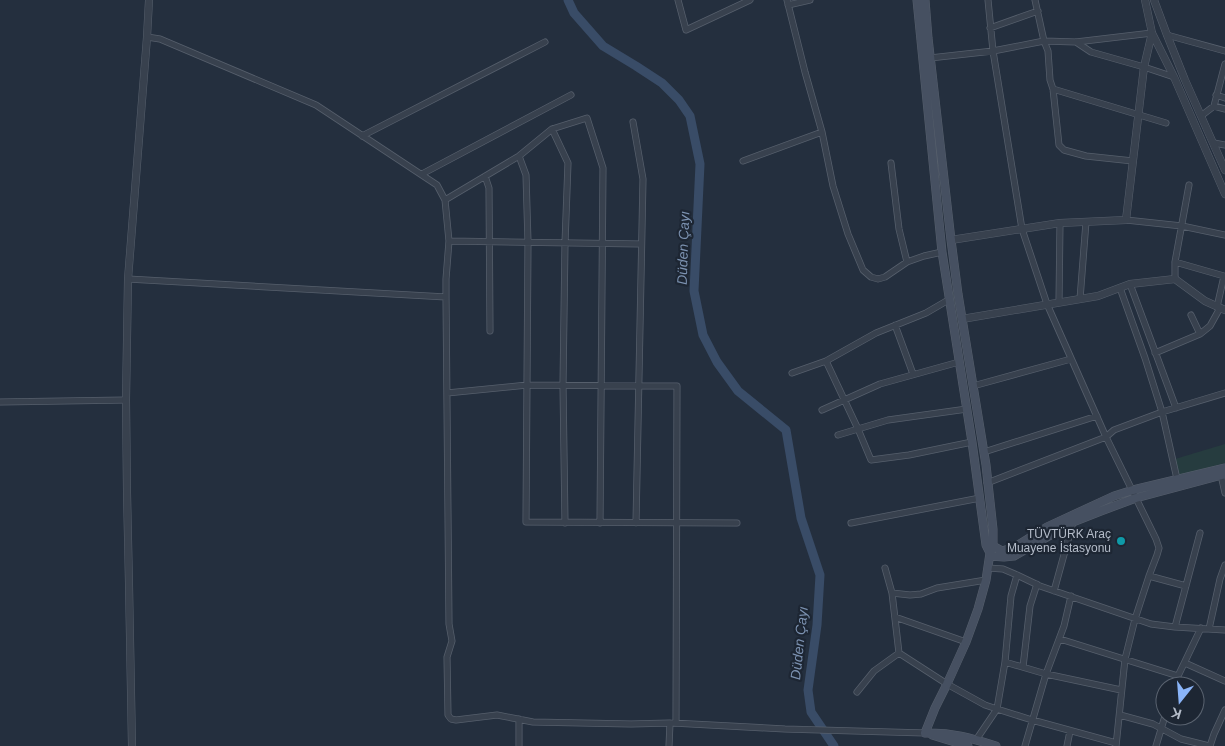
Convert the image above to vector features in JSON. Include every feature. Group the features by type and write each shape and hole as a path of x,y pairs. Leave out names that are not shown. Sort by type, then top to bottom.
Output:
{"main road":[{"path":"917,0 942,252 986,545 991,553"},
{"path":"925,0 951,240 984,452 993,529 986,580 978,609 966,642 925,734"},
{"path":"1003,554 1047,527 1114,496 1177,479 1224,472"},
{"path":"991,553 1014,556 1073,522 1136,498 1224,472"},
{"path":"925,734 942,733 996,746"},
{"path":"925,734 968,746"}],"street":[{"path":"132,746 126,400 128,279 149,0"},
{"path":"678,0 686,30 750,0"},
{"path":"810,0 788,3 822,132 833,186 848,234 863,270 871,277 885,278 907,262 942,252"},
{"path":"899,653 947,684 997,710 1116,744 1125,659 1135,619 1158,548 1156,538 1106,437 1047,304 1022,229 993,51 988,0"},
{"path":"1035,0 1048,51 1059,145 1064,150 1086,156 1133,161"},
{"path":"1144,0 1152,33 1174,77 1225,194"},
{"path":"1154,0 1166,35 1225,170"},
{"path":"990,28 1038,11"},
{"path":"930,58 993,51 1044,41 1076,42 1152,33"},
{"path":"1126,220 1144,67 1152,33"},
{"path":"1166,35 1225,51"},
{"path":"147,37 160,39 316,105 437,185 445,200 449,241 446,296 449,624 452,642 446,657 448,715 451,718 456,720 497,715 533,722 673,723 925,734"},
{"path":"362,136 545,42"},
{"path":"1076,42 1091,52 1174,77"},
{"path":"1201,116 1214,106 1225,64"},
{"path":"1053,89 1166,123"},
{"path":"422,174 571,94"},
{"path":"1216,95 1225,98"},
{"path":"1214,106 1225,109"},
{"path":"445,200 519,156 552,129 587,118 603,168 600,523"},
{"path":"633,122 643,179 636,523"},
{"path":"552,129 568,163 563,385 565,523"},
{"path":"743,161 822,132"},
{"path":"1214,142 1225,145"},
{"path":"519,156 526,175 528,242 526,522 737,523"},
{"path":"891,163 898,229 907,262"},
{"path":"486,176 489,188 490,331"},
{"path":"1175,279 1175,262 1190,185"},
{"path":"951,240 1060,223 1126,220 1182,226 1225,235"},
{"path":"1080,299 1086,222"},
{"path":"1059,302 1060,223"},
{"path":"449,241 641,244"},
{"path":"1155,353 1200,334 1210,326 1221,308 1224,276 1175,262"},
{"path":"128,279 446,296"},
{"path":"962,319 1098,296 1130,284 1175,279 1204,301 1221,308"},
{"path":"1130,284 1176,408"},
{"path":"1120,288 1162,412 1177,479"},
{"path":"792,373 826,361 876,333 926,313 950,299"},
{"path":"1191,315 1200,334"},
{"path":"895,325 913,374"},
{"path":"822,410 880,384 969,359"},
{"path":"973,386 1072,359"},
{"path":"826,361 871,460 972,442"},
{"path":"447,394 527,385 677,386 673,723 670,746"},
{"path":"987,482 1106,437 1114,430 1162,412 1225,393"},
{"path":"0,402 126,400"},
{"path":"838,435 888,420 967,409"},
{"path":"984,452 1097,416"},
{"path":"1224,472 1225,493"},
{"path":"851,523 980,498"},
{"path":"1095,504 1101,511"},
{"path":"1054,591 1073,522"},
{"path":"1175,627 1200,533"},
{"path":"1003,554 1003,569"},
{"path":"1209,629 1225,565"},
{"path":"885,568 892,593 899,653"},
{"path":"988,568 1003,569 1054,591 1151,624 1225,630"},
{"path":"976,740 997,710 1005,662 1010,602 1017,575"},
{"path":"1149,576 1186,586"},
{"path":"892,593 920,594 937,588 986,580"},
{"path":"1022,667 1030,606 1037,584"},
{"path":"1024,746 1046,674 1060,640 1071,596"},
{"path":"895,617 966,642"},
{"path":"1060,640 1178,676 1201,628"},
{"path":"857,692 874,671 899,653"},
{"path":"1005,662 1046,674 1121,690"},
{"path":"1185,663 1225,680"},
{"path":"1120,714 1153,724 1181,739 1209,746 1225,710"},
{"path":"519,719 519,746"},
{"path":"1156,746 1162,726"},
{"path":"1067,746 1070,730"},
{"path":"1179,746 1181,739"}],"green space":[{"path":"1225,444 1225,463 1180,475 1178,472 1175,459"}],"waterway":[{"name":"Düden Çayı","path":"568,0 574,13 603,46 662,83 679,100 690,116 700,164 694,291 703,335 717,362 738,391 786,430 801,518 820,575 817,625 808,690 811,712 834,746"}],"place":[{"name":"TÜVTÜRK Araç Muayene İstasyonu","path":"1121,541"}]}
